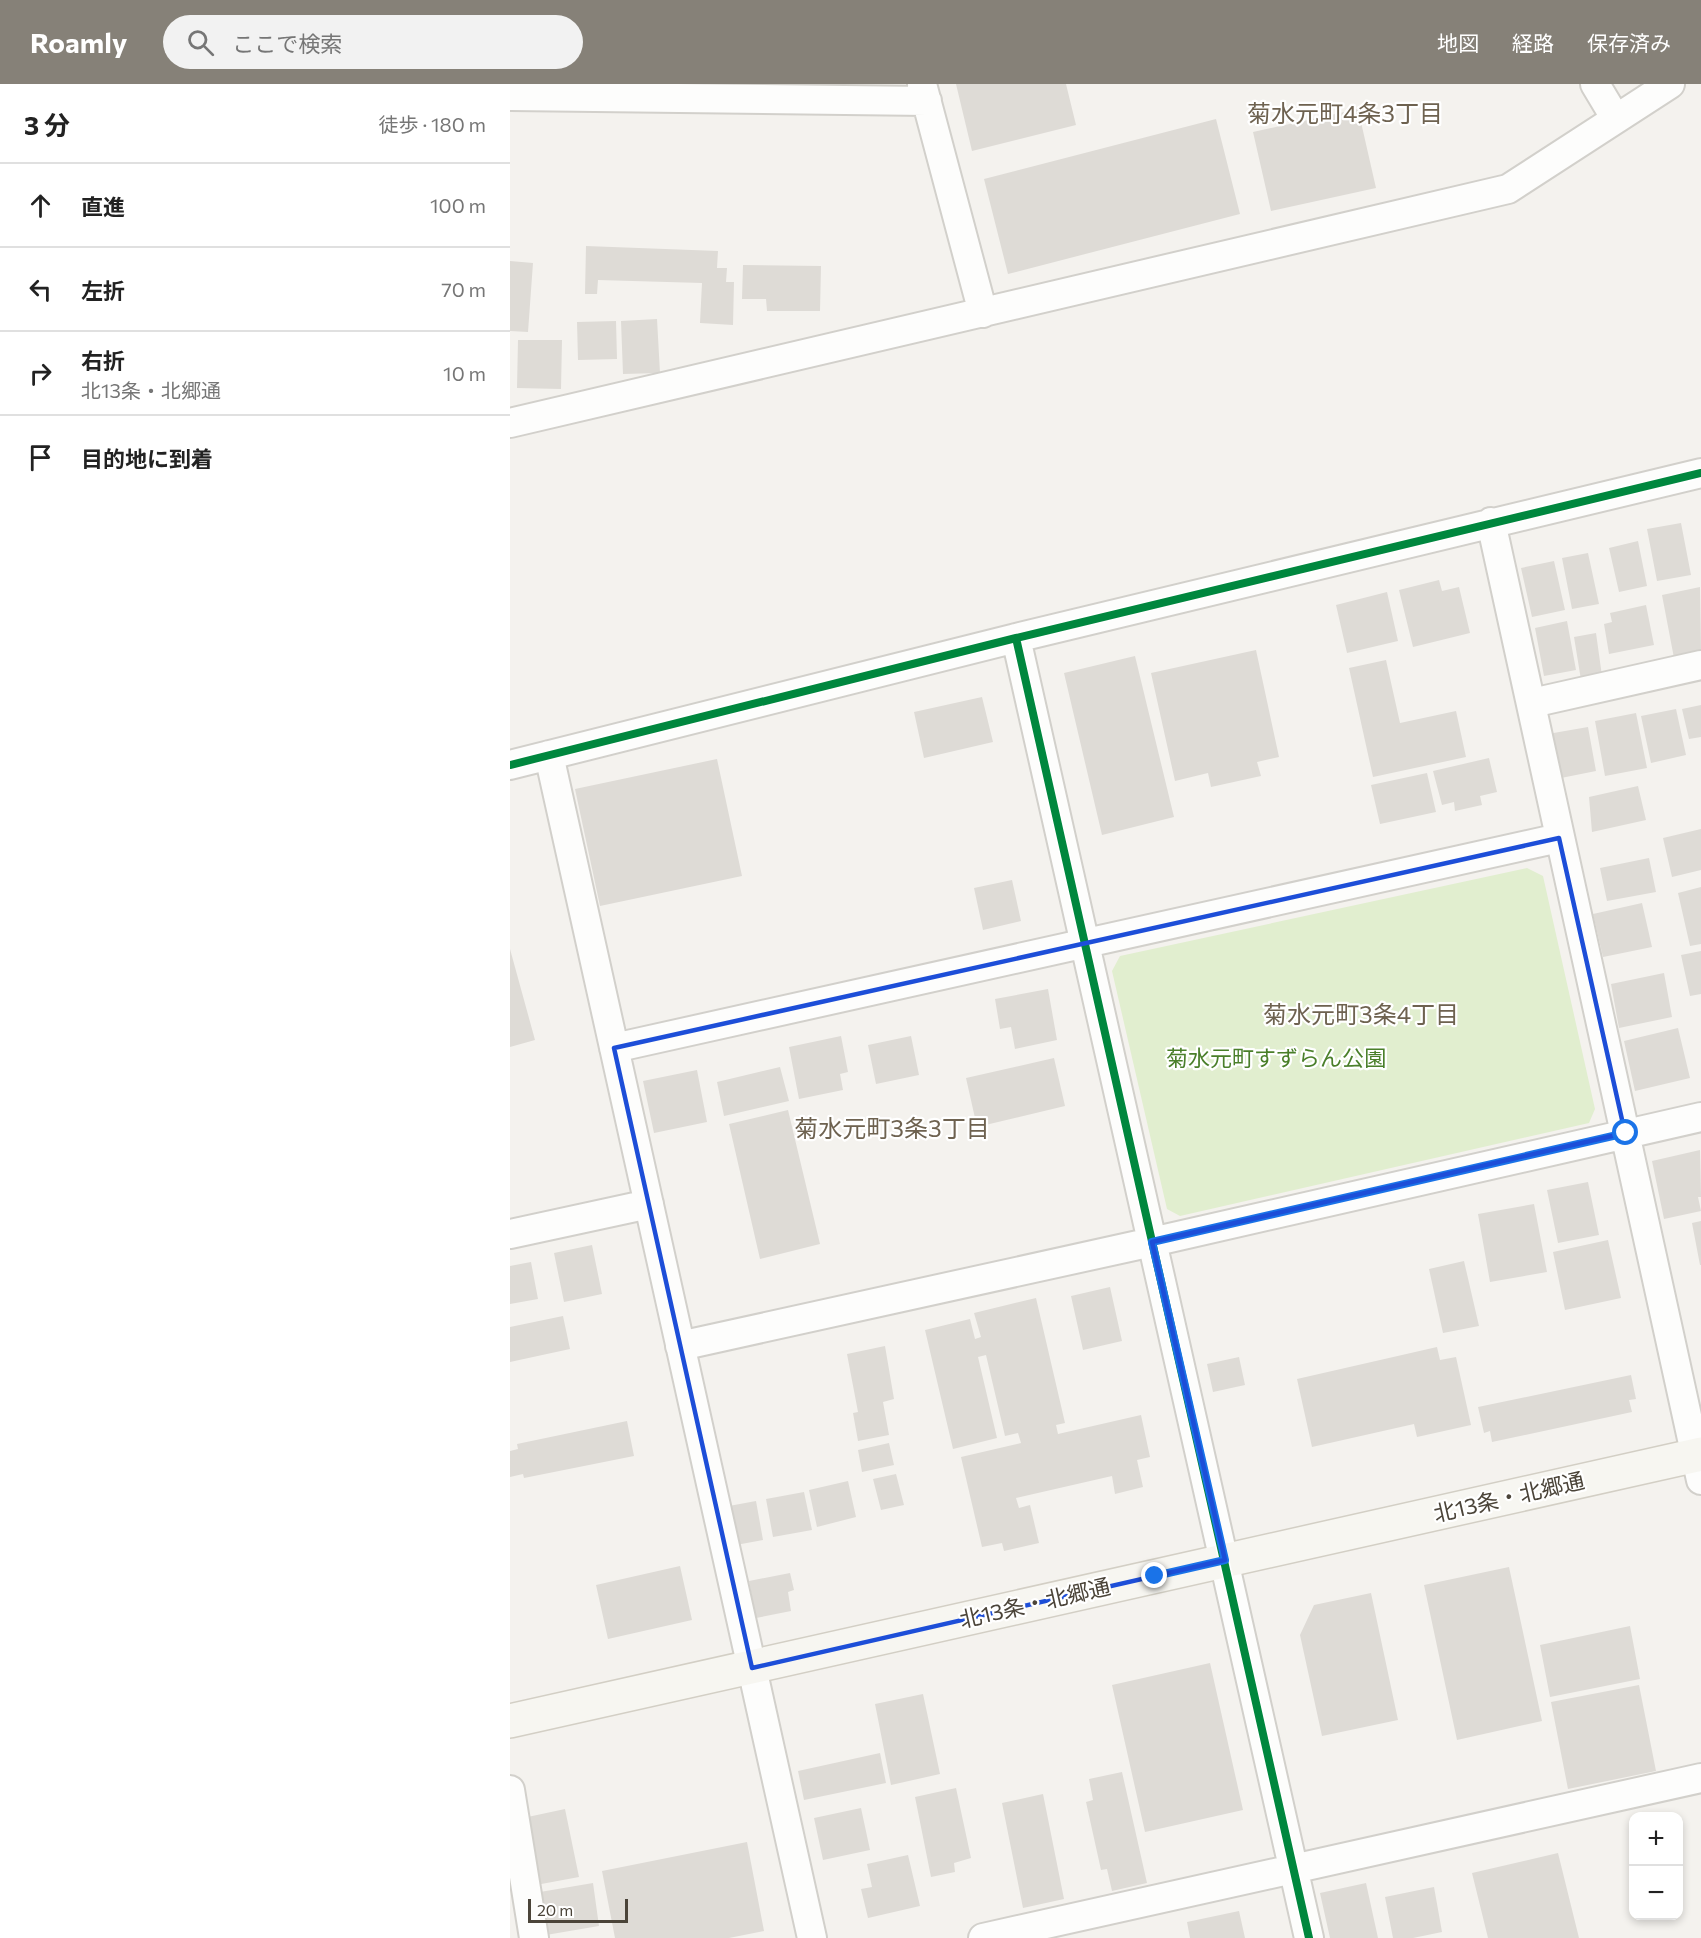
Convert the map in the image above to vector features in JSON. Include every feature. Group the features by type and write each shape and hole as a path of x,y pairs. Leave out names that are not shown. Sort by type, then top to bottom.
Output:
{"street":[{"path":"1595,84 1616,119"},
{"path":"510,423 1508,189 1670,84"},
{"path":"510,96 925,92 983,313"},
{"path":"510,765 1016,638 1701,473"},
{"path":"1491,522 1532,703 1559,838 1699,1463"},
{"path":"1016,638 1309,1938"},
{"path":"1532,703 1701,665"},
{"path":"549,755 812,1938"},
{"path":"614,1048 1559,838"},
{"path":"680,1346 1152,1242 1701,1117"},
{"path":"510,1234 648,1204"},
{"name":"北13条・北郷通","path":"510,1721 1225,1560 1699,1463"},
{"path":"983,1938 1701,1778"},
{"path":"510,1790 534,1938"}],"highlighted area":[{"path":"1559,838 1625,1133 1152,1242 1225,1560 752,1668 614,1048"}],"green space":[{"name":"菊水元町すずらん公園","path":"1527,868 1543,876 1595,1109 1589,1123 1180,1216 1167,1209 1112,971 1120,956"}],"building":[{"path":"956,84 1066,84 1076,125 972,151"},
{"path":"1358,109 1376,188 1271,211 1253,132"},
{"path":"1216,119 1240,214 1008,274 984,179"},
{"path":"586,246 718,251 717,268 727,268 726,282 734,282 733,325 700,323 702,283 598,280 597,294 585,294"},
{"path":"510,261 533,263 528,332 510,331"},
{"path":"743,265 821,266 820,311 767,311 766,299 742,299"},
{"path":"657,319 660,373 623,374 621,321"},
{"path":"616,321 617,359 578,360 577,322"},
{"path":"518,340 562,340 561,389 517,388"},
{"path":"1681,523 1691,575 1657,581 1647,529"},
{"path":"1638,541 1647,586 1619,592 1609,548"},
{"path":"1588,553 1599,604 1572,609 1562,558"},
{"path":"1554,561 1565,610 1532,617 1521,568"},
{"path":"1439,580 1442,591 1459,587 1470,633 1413,647 1399,590"},
{"path":"1700,587 1701,653 1674,658 1662,595"},
{"path":"1387,592 1398,641 1347,653 1336,605"},
{"path":"1646,605 1654,645 1609,654 1604,624 1612,622 1610,613"},
{"path":"1567,621 1576,670 1544,676 1535,628"},
{"path":"1596,633 1602,676 1581,680 1574,637"},
{"path":"1256,650 1279,757 1257,762 1261,776 1211,787 1208,773 1175,781 1151,673"},
{"path":"1135,656 1174,817 1102,835 1064,673"},
{"path":"1386,660 1400,723 1456,711 1466,757 1373,777 1349,668"},
{"path":"982,697 993,742 924,758 914,712"},
{"path":"1701,705 1701,737 1689,739 1682,709"},
{"path":"1676,709 1686,755 1651,763 1641,716"},
{"path":"1636,713 1647,768 1605,776 1595,721"},
{"path":"1588,727 1596,771 1551,780 1542,735"},
{"path":"1489,758 1497,792 1480,796 1482,805 1455,811 1454,802 1442,805 1433,771"},
{"path":"717,759 742,876 600,906 575,789"},
{"path":"1427,773 1436,812 1380,824 1371,785"},
{"path":"1638,786 1646,820 1592,832 1589,797"},
{"path":"1701,829 1701,870 1672,877 1663,838"},
{"path":"1649,858 1656,892 1607,901 1600,868"},
{"path":"1012,880 1021,921 983,930 974,888"},
{"path":"1701,887 1701,944 1690,946 1678,893"},
{"path":"1642,903 1652,947 1603,957 1593,914"},
{"path":"510,949 535,1040 510,1047"},
{"path":"1701,951 1701,994 1690,996 1681,955"},
{"path":"1664,973 1672,1017 1619,1028 1611,984"},
{"path":"1048,989 1057,1040 1015,1049 1011,1027 1000,1029 995,999"},
{"path":"1678,1028 1690,1078 1635,1091 1624,1041"},
{"path":"841,1036 848,1072 840,1074 843,1090 799,1099 789,1047"},
{"path":"911,1036 919,1075 876,1084 868,1045"},
{"path":"1054,1058 1065,1106 977,1127 966,1078"},
{"path":"780,1067 789,1101 724,1116 717,1082"},
{"path":"697,1070 707,1122 654,1133 643,1081"},
{"path":"788,1110 820,1244 760,1259 729,1124"},
{"path":"1700,1150 1701,1197 1698,1197 1701,1211 1664,1219 1652,1161"},
{"path":"1588,1182 1599,1235 1558,1243 1547,1190"},
{"path":"1534,1204 1547,1272 1490,1282 1478,1214"},
{"path":"1701,1221 1701,1265 1700,1265 1692,1223"},
{"path":"1608,1240 1621,1298 1565,1310 1553,1252"},
{"path":"592,1245 602,1294 564,1302 554,1253"},
{"path":"1464,1261 1479,1326 1443,1333 1429,1269"},
{"path":"531,1262 538,1299 510,1304 510,1266"},
{"path":"1110,1287 1122,1341 1083,1350 1071,1296"},
{"path":"1036,1298 1065,1423 1056,1425 1058,1434 1141,1415 1150,1457 1137,1460 1143,1487 1115,1494 1112,1476 1016,1498 1019,1508 1030,1505 1039,1543 1004,1551 1002,1543 982,1547 961,1457 1021,1443 1018,1433 1005,1436 986,1355 978,1357 997,1438 953,1449 925,1330 970,1319 975,1339 981,1337 974,1313"},
{"path":"563,1316 570,1349 510,1362 510,1327"},
{"path":"885,1346 894,1399 883,1402 889,1435 858,1441 853,1413 858,1412 847,1354"},
{"path":"1437,1347 1440,1360 1456,1357 1471,1425 1417,1437 1414,1424 1312,1447 1297,1379"},
{"path":"1239,1357 1245,1385 1213,1392 1207,1364"},
{"path":"1631,1375 1636,1399 1629,1400 1632,1412 1492,1442 1490,1431 1484,1433 1478,1407"},
{"path":"627,1421 634,1456 524,1478 523,1474 510,1477 510,1451 518,1449 517,1444"},
{"path":"889,1443 894,1465 862,1472 858,1450"},
{"path":"896,1474 904,1505 881,1510 873,1479"},
{"path":"848,1481 856,1517 817,1527 809,1490"},
{"path":"804,1492 812,1530 773,1537 766,1499"},
{"path":"756,1501 763,1540 736,1545 729,1506"},
{"path":"680,1566 692,1620 608,1639 596,1585"},
{"path":"1509,1567 1542,1721 1457,1740 1424,1585"},
{"path":"790,1573 794,1590 788,1592 791,1611 756,1618 749,1581"},
{"path":"1371,1593 1398,1720 1322,1736 1300,1635 1314,1605"},
{"path":"1630,1626 1640,1679 1550,1697 1540,1645"},
{"path":"1210,1663 1243,1810 1145,1832 1112,1685"},
{"path":"1639,1685 1656,1771 1568,1789 1551,1702"},
{"path":"923,1694 940,1774 891,1785 875,1704"},
{"path":"880,1753 886,1783 804,1800 798,1771"},
{"path":"1122,1772 1147,1883 1112,1891 1107,1869 1101,1870 1086,1802 1093,1800 1089,1779"},
{"path":"956,1788 971,1858 954,1863 955,1872 931,1877 915,1797"},
{"path":"1043,1794 1064,1899 1023,1908 1002,1803"},
{"path":"861,1808 870,1850 823,1860 814,1818"},
{"path":"565,1809 579,1877 536,1885 523,1818"},
{"path":"747,1842 764,1931 729,1938 615,1938 602,1871"},
{"path":"1558,1853 1579,1938 1488,1938 1472,1873"},
{"path":"908,1855 920,1906 868,1918 861,1889 872,1887 867,1864"},
{"path":"593,1883 599,1926 546,1935 540,1892"},
{"path":"1366,1883 1378,1938 1330,1938 1320,1893"},
{"path":"1434,1887 1442,1932 1413,1938 1393,1938 1385,1897"},
{"path":"1239,1911 1245,1938 1190,1938 1187,1922"}],"cycle path":[{"path":"510,765 1016,638 1701,473"},
{"path":"1016,638 1309,1938"}],"district":[{"name":"菊水元町4条3丁目","path":"1345,114"},
{"name":"菊水元町3条4丁目","path":"1361,1015"},
{"name":"菊水元町3条3丁目","path":"892,1129"}],"route":[{"path":"1155,1576 1225,1560 1152,1242 1626,1133"}]}
